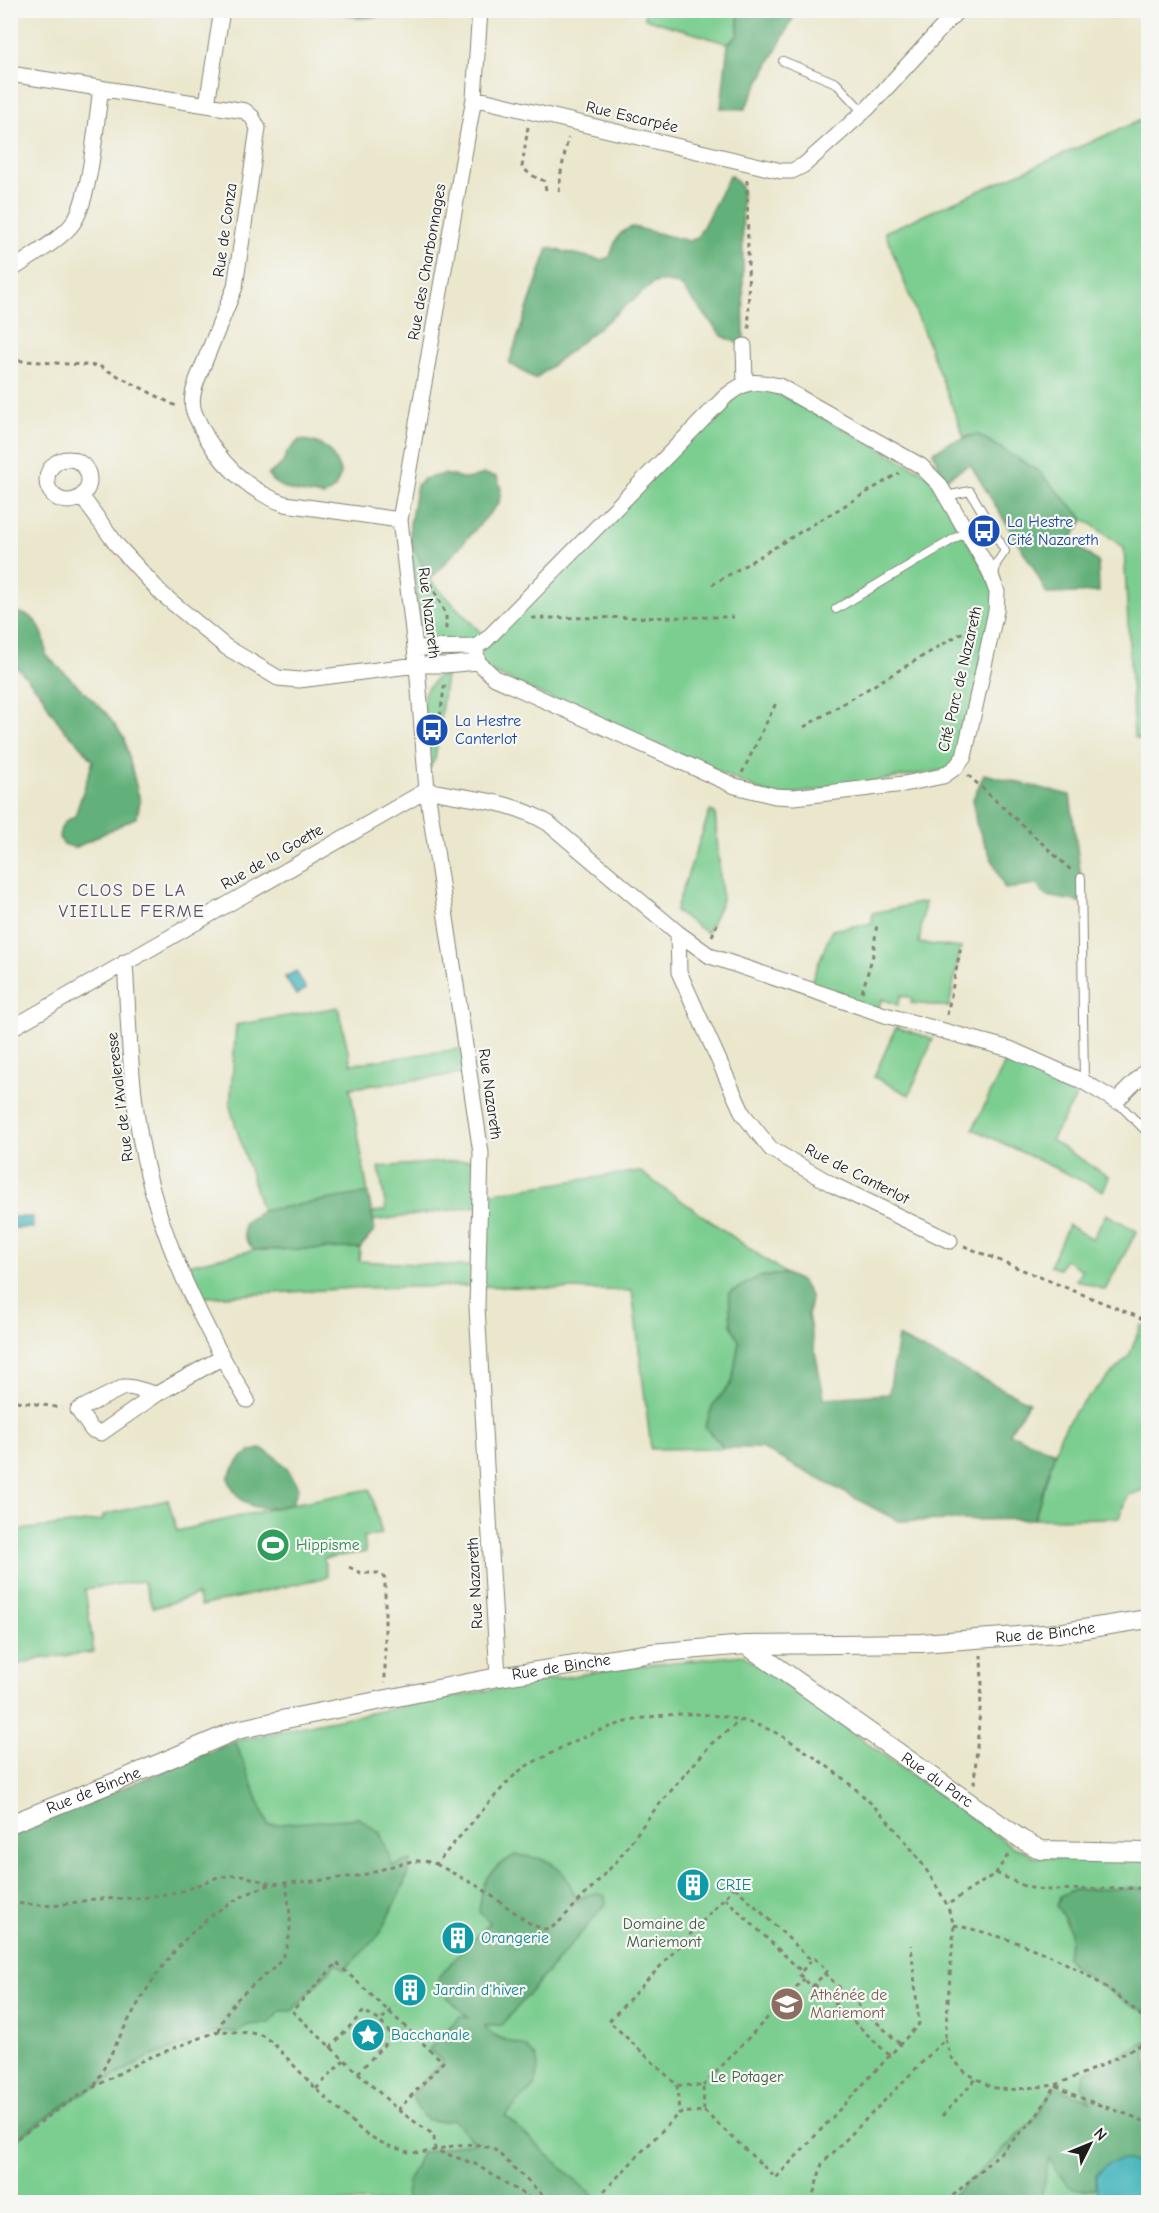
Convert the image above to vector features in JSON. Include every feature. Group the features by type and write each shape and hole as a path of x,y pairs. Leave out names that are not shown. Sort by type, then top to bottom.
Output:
{"street":[{"path":"207,104 222,10"},
{"name":"Rue des Charbonnages","path":"400,520 474,98 480,10"},
{"path":"863,112 958,10"},
{"name":"Rue de Conza","path":"10,74 245,111 256,121 258,128 235,286 192,395 193,410"},
{"path":"10,271 68,229 78,214 85,196 101,88"},
{"name":"Rue Escarpée","path":"474,98 781,171 792,171 804,165 863,112"},
{"path":"82,497 117,545 162,594 226,647 278,678 299,680 417,665 445,666 477,655 486,641 726,396 745,383 746,340"},
{"name":"Cité Parc de Nazareth","path":"477,655 495,678 735,786 775,796 794,797 904,784 943,776 956,767 964,757 995,613 997,592 967,531 939,484 916,463 779,386 762,382 745,383"},
{"path":"193,410 203,431 224,460 238,475 269,498 285,504 400,520"},
{"name":"Rue Nazareth","path":"400,520 416,648 427,790 481,1153 477,1307 498,1677"},
{"path":"416,648 477,655"},
{"path":"427,790 516,806 532,813 548,823 678,933 710,956 858,1006 1010,1049 1084,1082 1116,1101 1149,1069"},
{"name":"Rue de la Goette","path":"10,1029 427,790"},
{"name":"Rue de Canterlot","path":"678,933 679,972 742,1114 771,1149 833,1185 950,1241"},
{"name":"Rue de l'Avaleresse","path":"125,962 133,1084 144,1157 155,1202 197,1308 221,1358 247,1400"},
{"path":"157,1394 148,1394 131,1386 124,1387 78,1410 92,1430 101,1433 157,1394 221,1358"},
{"name":"Rue de Binche","path":"10,1824 237,1730 498,1677 641,1654 747,1645 921,1643 1058,1633 1142,1620 1149,1608"},
{"name":"Rue du Parc","path":"747,1645 1021,1839 1041,1850 1149,1852"}],"lane":[{"path":"783,61 836,83 863,112"},
{"path":"946,496 970,491 1005,551 996,564 994,582"},
{"path":"836,609 967,531"},
{"path":"1081,878 1084,1082"},
{"path":"1116,1101 1149,1133"}],"path":[{"path":"530,111 522,167 531,175 544,181 546,190"},
{"path":"559,192 572,121"},
{"path":"746,340 747,163"},
{"path":"10,360 99,366 181,409 193,410"},
{"path":"712,585 916,463"},
{"path":"804,727 995,613"},
{"path":"509,618 734,617"},
{"path":"735,786 777,702"},
{"path":"956,767 980,784 1081,878"},
{"path":"858,1006 873,955 877,923"},
{"path":"942,1031 946,1022 961,946"},
{"path":"950,1241 1149,1321"},
{"path":"10,1407 17,1401 78,1410"},
{"path":"350,1567 361,1574 380,1573 385,1579 385,1700"},
{"path":"973,1805 982,1685 981,1639"},
{"path":"436,1864 506,1784 522,1770 585,1736 615,1724 664,1715 691,1714 741,1720 762,1726 793,1742 840,1773 886,1817 937,1886 954,1925 945,2039 951,2057 976,2079 991,2087 1008,2090 1056,2085 1149,2041"},
{"path":"10,1903 54,1906 94,1899 142,1898 182,1892 218,1877 241,1875 273,1884 285,1884 371,1874 411,1860 426,1860 482,1888 532,1924 543,1929 550,1929 617,1860 652,1813 711,1744 741,1720"},
{"path":"947,1905 996,1873 1021,1839"},
{"path":"996,1873 1026,1887 1043,1890 1149,1888"},
{"path":"703,2086 677,2085 609,2022 744,1877"},
{"path":"95,2086 145,1990 163,1964 194,1931 232,1900 273,1884"},
{"path":"219,2031 222,2018 228,2008 277,1965 284,1956 291,1930 291,1915 285,1884"},
{"path":"735,1887 812,1960 814,1958 827,1971 812,1987 798,1974 812,1960"},
{"path":"725,1898 801,1971"},
{"path":"954,1925 992,1933 1074,1967 1132,2006 1149,2023"},
{"path":"804,1979 703,2086 705,2111 776,2178 919,2024 912,1945"},
{"path":"398,2110 443,2062 337,1963 291,2011 398,2110 431,2133 434,2137 435,2150"},
{"path":"824,1973 901,2045"},
{"path":"814,1984 890,2056"},
{"path":"380,2021 394,2006"},
{"path":"330,2048 364,2010 380,2021 392,2036 358,2073"},
{"path":"10,2143 95,2086 146,2058 219,2031 261,2035 273,2043 316,2089 364,2133 386,2145 408,2152 421,2153 457,2145 475,2144 494,2149 550,2202"},
{"path":"811,2202 822,2164 945,2039"},
{"path":"316,2089 344,2060"},
{"path":"942,2116 976,2079"},
{"path":"677,2085 679,2113"},
{"path":"1056,2085 1068,2092 1149,2123"},
{"path":"946,2202 1036,2117 1056,2085"},
{"path":"604,2191 679,2113 705,2111"},
{"path":"435,2150 475,2164 528,2197 531,2202"}],"green space":[{"path":"338,11 383,11 377,17 358,18"},
{"path":"645,11 738,11 738,35 728,44 644,18"},
{"path":"738,11 799,11 794,16 745,109 721,108 728,44 738,35"},
{"path":"1148,117 1148,742 1134,737 1124,548 1084,519 1038,471 977,434 964,437 885,232"},
{"path":"730,175 742,189 744,346 722,336 682,287 662,282 654,283 535,379 509,363 548,248 601,260 610,257 620,234 633,227 689,241 697,238"},
{"path":"754,380 929,475 999,595 958,768 775,797 471,663 723,395"},
{"path":"977,434 1038,471 1084,519 1070,541 1098,562 1099,592 1047,594 970,464 944,480 933,452 949,443"},
{"path":"299,440 321,445 335,459 341,474 335,488 324,496 285,488 278,485 268,475 283,463 286,454"},
{"path":"444,474 467,479 484,474 497,477 501,489 499,503 430,580 410,540 410,524 417,485 424,479"},
{"path":"410,540 430,580 482,634 471,643 436,641 430,638 420,626"},
{"path":"24,614 35,621 42,633 46,655 106,713 124,738 140,801 137,817 75,848 64,844 59,838 63,824 75,816 93,761 76,740 65,731 43,696 18,668 11,667 11,615"},
{"path":"438,676 446,676 435,759 425,774 424,693"},
{"path":"984,774 1070,795 1081,878 1081,902 1046,896 1037,885 1005,889 976,823 973,799"},
{"path":"710,811 715,813 722,900 707,933 675,911"},
{"path":"925,902 919,943 961,948 949,1007 911,1003 912,998 901,995 898,1005 882,999 877,1012 808,989 832,930 872,923 872,913"},
{"path":"338,1007 351,1064 465,1048 469,1073 350,1088 368,1193 262,1211 230,1107 236,1025"},
{"path":"896,1027 933,1039 909,1095 874,1077"},
{"path":"1006,1061 1079,1092 1051,1140 1109,1177 1103,1191 973,1129"},
{"path":"480,1159 480,1195 639,1171 786,1274 758,1277 731,1324 739,1341 732,1383 714,1403 705,1426 724,1448 651,1449 632,1291 477,1286 356,1288 192,1298 179,1267 254,1250 360,1248 359,1261 478,1267 479,1206 373,1221 371,1213 386,1210 379,1167"},
{"path":"368,1193 375,1230 360,1248 254,1250 245,1237 245,1222 262,1211"},
{"path":"1106,1214 1137,1231 1105,1290 1076,1280 1082,1270 1065,1259 1059,1269 1050,1266 1068,1225 1092,1239"},
{"path":"786,1274 802,1282 811,1298 808,1315 824,1398 889,1394 898,1337 1029,1402 1009,1433 1055,1452 1034,1519 898,1521 761,1448 724,1448 705,1426 714,1403 732,1383 739,1341 731,1324 729,1293 758,1277"},
{"path":"1141,1325 1148,1327 1148,1488 1127,1496 1119,1518 1034,1519 1060,1436 1074,1412 1129,1356"},
{"path":"261,1449 279,1460 292,1475 298,1488 292,1504 271,1508 253,1506 246,1503 233,1489 228,1478 237,1463 245,1455"},
{"path":"370,1489 382,1534 364,1537 366,1552 324,1558 327,1577 201,1606 197,1595 153,1608 143,1581 85,1589 94,1652 37,1659 12,1666 11,1531 103,1520 103,1515 168,1500 177,1531 292,1504"},
{"name":"Domaine de Mariemont","path":"743,1655 1013,1847 1026,1851 1034,1857 1148,1859 1148,2202 11,2202 11,1833 235,1741 500,1688 625,1667"},
{"path":"235,1741 268,1825 359,1818 380,1833 393,1866 411,1860 405,1882 379,1935 344,1970 336,1963 292,2011 281,2011 270,2023 248,2025 238,2032 219,2031 145,2059 78,2096 11,2143 11,1833"},
{"path":"516,1855 540,1859 556,1866 567,1879 577,1901 591,1894 605,1896 606,1904 502,2025 484,2026 494,2036 526,2047 536,2057 538,2067 536,2084 505,2116 600,2202 405,2202 408,2181 421,2153 474,2143 454,2120 432,2121 427,2119 422,2115 412,2095 442,2062 429,2049 460,2016 468,2018 441,1990 438,1985 439,1976 490,1922 479,1912 484,1884 498,1865"},
{"path":"1148,1888 1148,2012 1132,2006 1074,1967 1066,1957 1070,1941 1069,1930 1057,1906 1060,1896 1072,1890"},
{"path":"1148,2041 1148,2180 1144,2175 1096,2175 1096,2187 1079,2190 1062,2179 1049,2159 1040,2202 946,2202 1036,2117 1056,2085 1090,2101 1083,2087 1085,2073"}],"water":[{"path":"296,971 306,989 296,995 285,977"},
{"path":"10,1217 33,1217 33,1228 11,1228"},
{"path":"1119,2160 1136,2163 1148,2180 1148,2202 1097,2202 1096,2175 1109,2163"}],"place":[{"name":"La Hestre Cité Nazareth","path":"984,531"},
{"name":"La Hestre Canterlot","path":"432,730"},
{"name":"Hippisme","path":"273,1545"},
{"name":"CRIE","path":"693,1885"},
{"name":"Orangerie","path":"458,1938"},
{"name":"Jardin d'hiver","path":"410,1990"},
{"name":"Athénée de Mariemont","path":"787,2004"},
{"name":"Bacchanale","path":"368,2035"}],"district":[{"name":"CLOS DE LA VIEILLE FERME","path":"132,900"}],"park label":[{"name":"Le Potager","path":"747,2077"}]}
